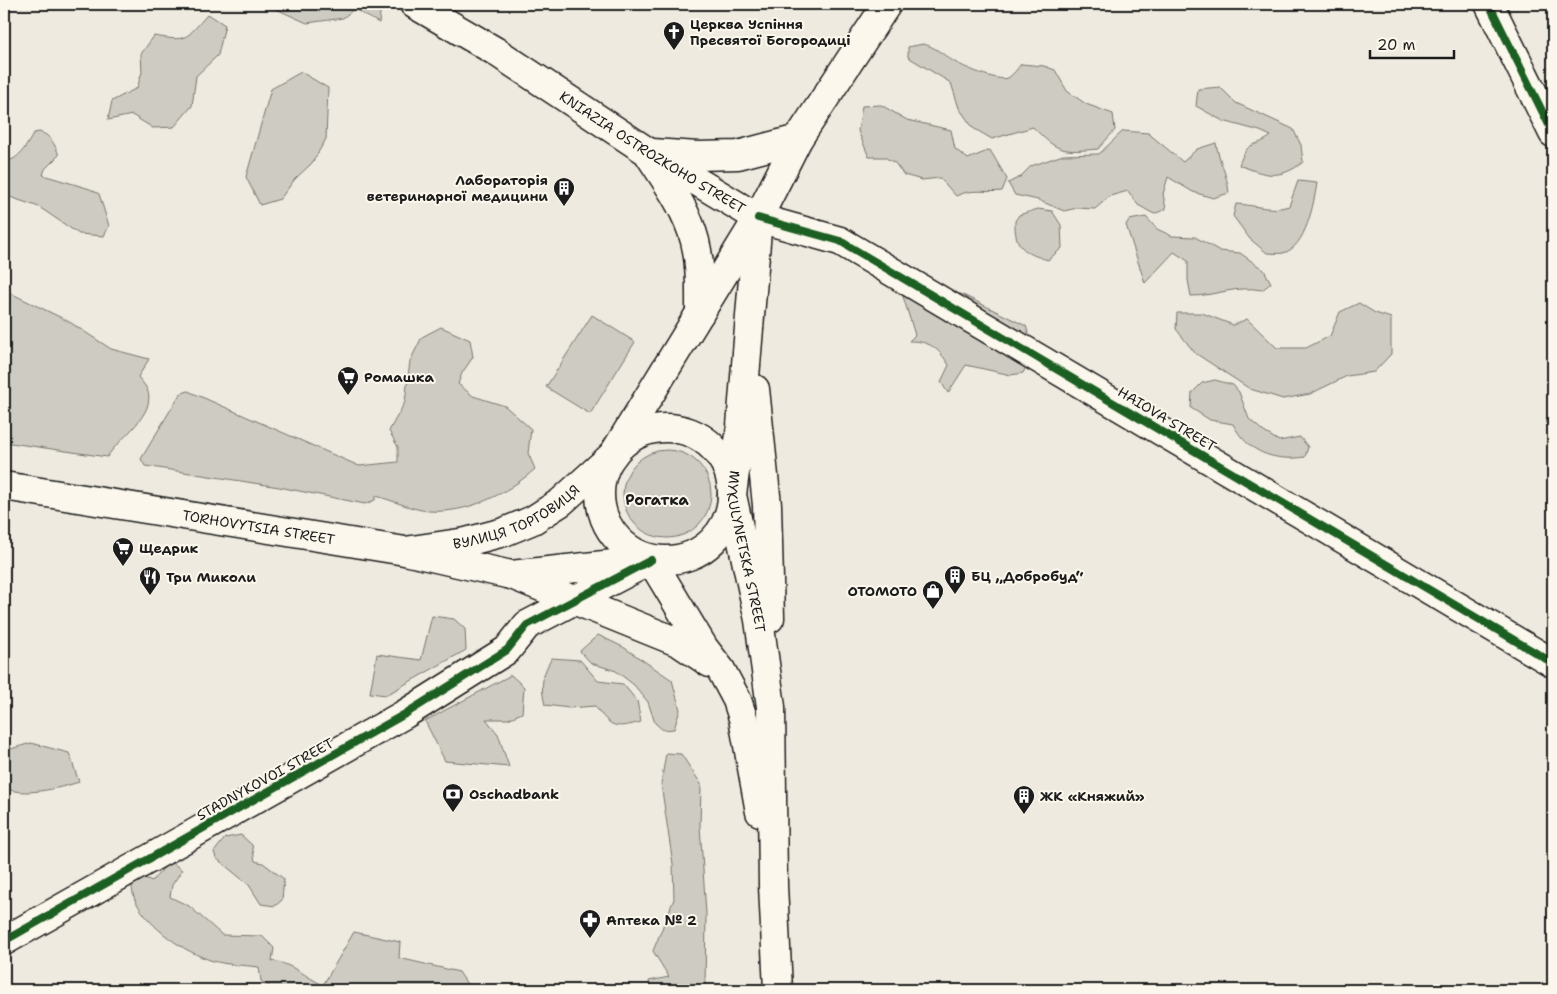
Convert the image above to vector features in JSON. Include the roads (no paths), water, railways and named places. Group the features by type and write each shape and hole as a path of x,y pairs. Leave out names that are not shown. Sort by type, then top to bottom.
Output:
{"main road":[{"name":"KNIAZIA OSTROZKOHO STREET","path":"414,4 494,51 648,152 758,218 613,455"},
{"path":"758,218 798,139 887,4"},
{"path":"1489,4 1553,133"},
{"path":"648,152 698,156 738,155 798,139"},
{"path":"648,152 671,189 694,239 699,265 700,313"},
{"name":"MYKULYNETSKA STREET","path":"758,218 741,426 732,495 759,620 771,707 773,885 778,990"},
{"name":"HAIOVA STREET","path":"758,218 840,241 1553,663"},
{"path":"748,336 760,422 767,505 771,707"},
{"path":"511,575 686,557 705,548 725,525 732,495 729,474 720,456 706,441 687,431 667,428 646,431 628,440 613,455 605,468 600,494 603,514 612,533 627,548 651,560"},
{"name":"ВУЛИЦЯ ТОРГОВИЦЯ","path":"405,550 466,542 504,532 533,520 561,502 613,455"},
{"name":"TORHOVYTSIA STREET","path":"4,486 405,550 511,575"},
{"path":"574,600 651,560"},
{"name":"MYKULYNETSKA STREET","path":"651,560 704,648 721,670 743,718 773,885"},
{"path":"511,575 680,643 721,670"},
{"name":"STADNYKOVOI STREET","path":"4,941 405,714 507,650 527,625 574,600"}],"place":[{"name":"Церква Успіння Пресвятої Богородиці","path":"674,51"},
{"name":"Лабораторія ветеринарної медицини","path":"564,207"},
{"name":"Ромашка","path":"348,396"},
{"name":"Щедрик","path":"123,567"},
{"name":"БЦ „Добробуд“","path":"955,595"},
{"name":"Три Миколи","path":"150,596"},
{"name":"ОТОМОТО","path":"933,610"},
{"name":"Oschadbank","path":"453,813"},
{"name":"ЖК «Княжий»","path":"1024,815"},
{"name":"Аптека № 2","path":"590,939"}],"district":[{"name":"Рогатка","path":"657,500"}]}
